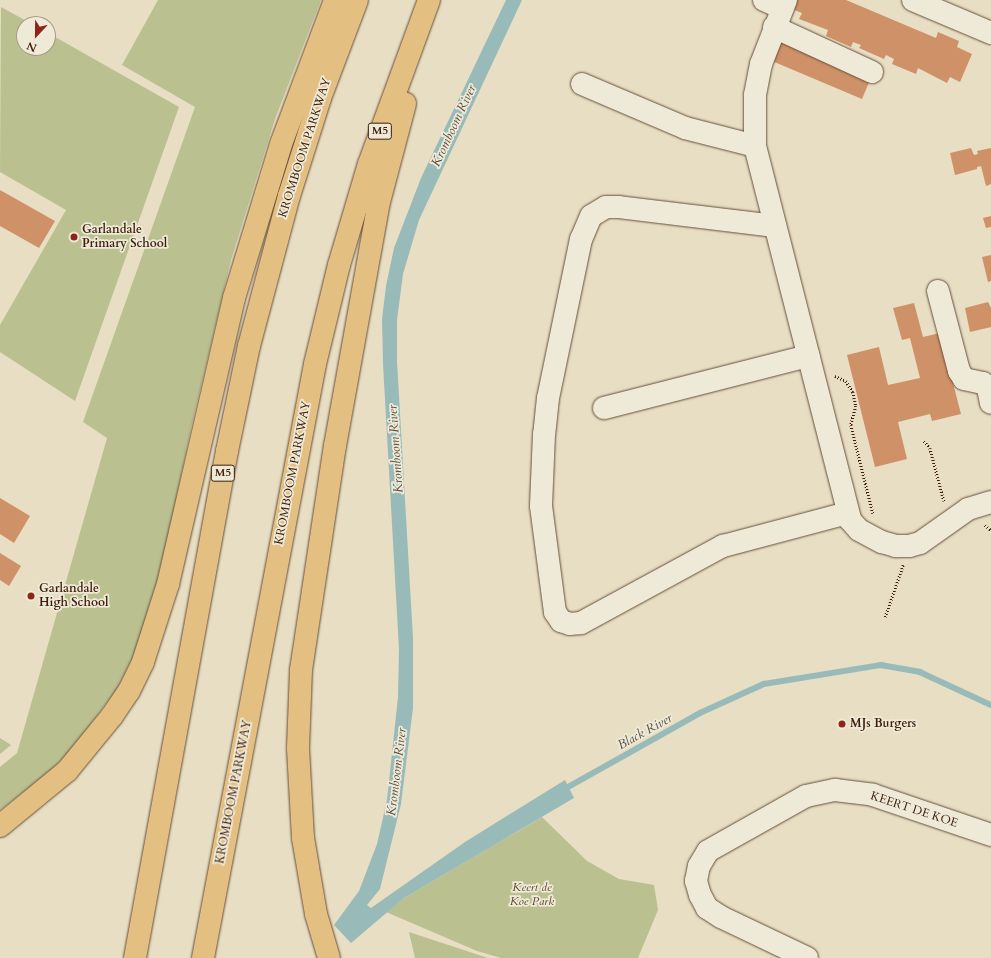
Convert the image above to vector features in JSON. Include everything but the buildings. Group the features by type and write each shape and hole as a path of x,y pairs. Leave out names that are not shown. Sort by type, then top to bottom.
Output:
{"highway":[{"path":"0,826 67,771 112,716 129,691 143,662 168,584 234,298 281,144 336,0"},
{"name":"KROMBOOM PARKWAY","path":"136,958 227,451 249,346 274,247 304,147 357,0"},
{"name":"KROMBOOM PARKWAY","path":"203,958 302,422 326,317 371,158 429,0"},
{"path":"329,958 314,907 302,838 298,748 301,670 335,446 378,206 398,123 439,0"}],"street":[{"path":"913,0 991,33"},
{"path":"872,72 777,9 761,64 756,95 755,146 847,513 853,526 859,530 882,542 896,546 909,546 925,540 968,509 991,502"},
{"path":"582,84 685,128 755,146"},
{"path":"775,226 619,207 606,207 591,216 581,239 548,398 543,442 541,506 555,612 561,622 570,624 581,623 723,546 847,513"},
{"path":"938,292 959,371 964,379 983,383 988,388 991,403"},
{"path":"604,408 808,356"},
{"name":"KEERT DE KOE","path":"807,958 721,917 707,908 700,895 696,881 699,866 708,851 806,796 835,790 873,795 991,835"}],"path":[{"path":"830,374 846,382 854,392 856,406 851,425 875,521"},
{"path":"924,441 930,448 944,504"},
{"path":"885,617 905,559"}],"green space":[{"path":"158,0 321,0 275,119 231,260 191,428 161,573 143,636 117,689 71,750 50,771 0,810 0,767 17,753 107,438 83,422 195,107 122,65"},
{"name":"Garlandale Primary School","path":"1,7 17,16 16,16 16,56 56,56 56,38 179,107 75,401 0,352 0,325 66,210 0,172"},
{"path":"0,738 11,745 0,754"},
{"name":"Keert de Koe Park","path":"542,817 587,861 619,879 654,885 658,910 638,958 501,958 477,951 386,912 404,898"},
{"path":"409,932 488,958 415,958"}],"water":[{"name":"Kromboom River","path":"506,0 522,0 419,220 403,274 397,320 397,361 413,638 413,708 401,804 380,889 367,905 371,908 465,842 565,780 574,798 404,898 351,943 334,925 359,891 377,844 387,800 398,697 399,649 383,364 382,319 386,286 394,248 421,178"}],"waterway":[{"name":"Black River","path":"563,790 700,713 764,684 881,665 920,672 991,705"}],"place":[{"name":"Garlandale Primary School","path":"74,237"},
{"name":"Garlandale High School","path":"31,596"},
{"name":"MJs Burgers","path":"842,724"}]}
